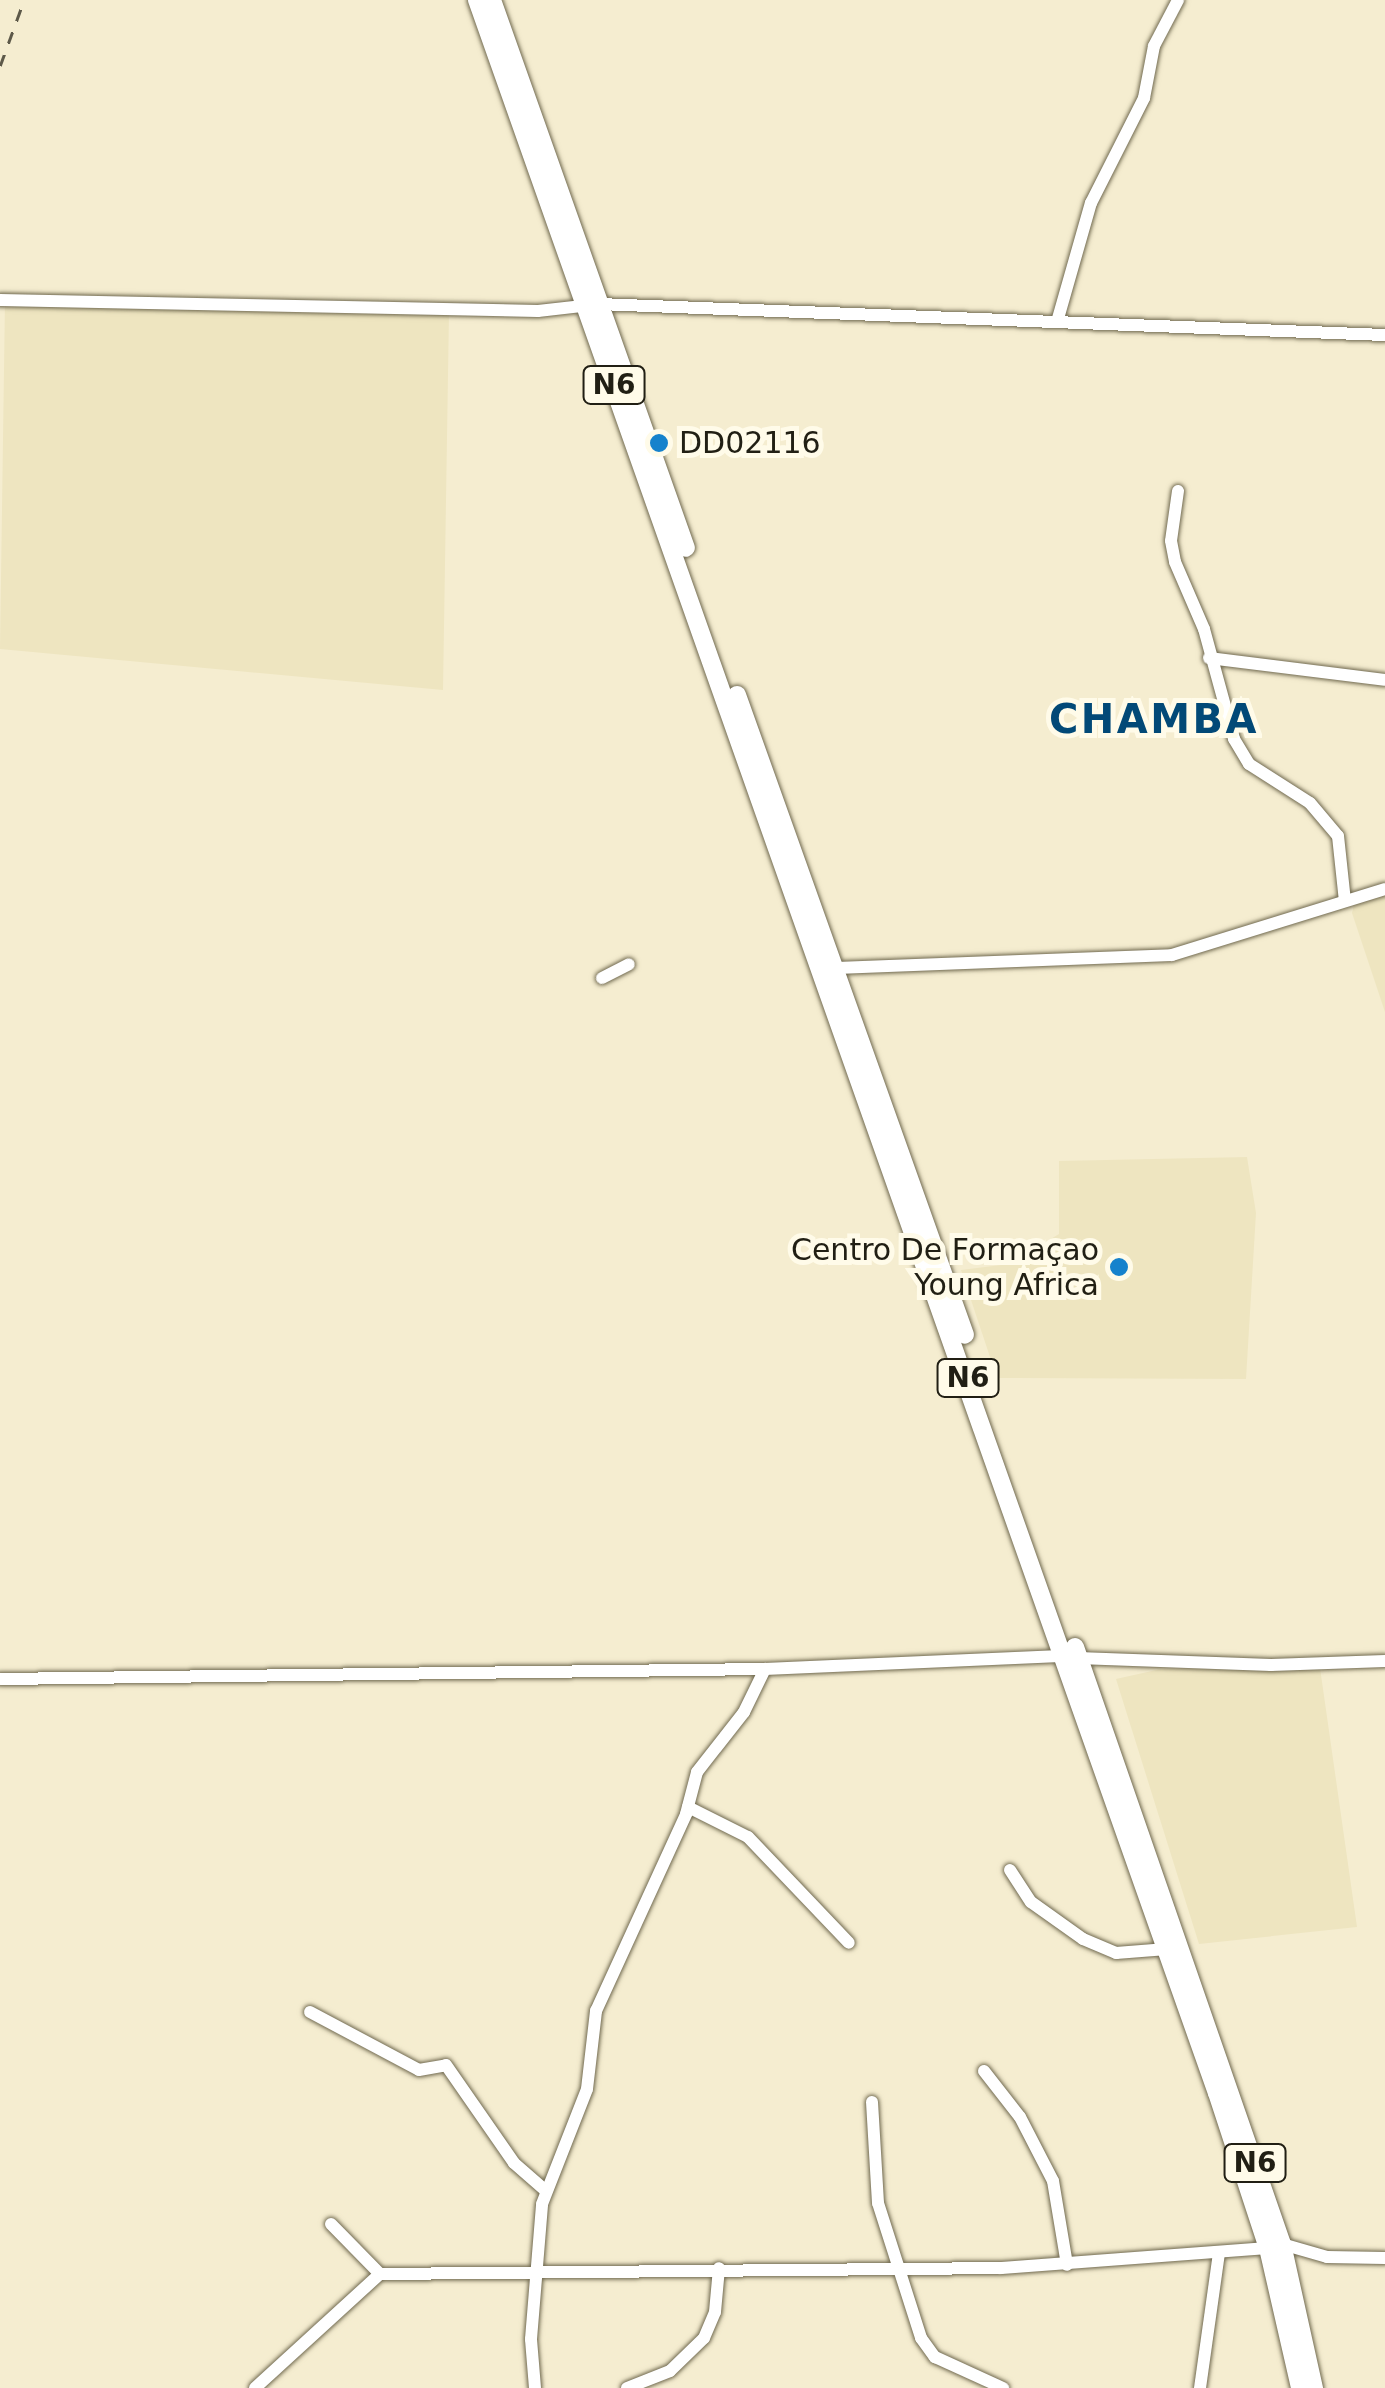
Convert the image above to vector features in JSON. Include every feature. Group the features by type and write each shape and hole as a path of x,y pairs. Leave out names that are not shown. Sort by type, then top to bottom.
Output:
{"highway":[{"name":"N6","path":"477,0 836,968 1275,2246 1314,2388"},
{"name":"N6","path":"492,0 592,305 1072,1657 1167,1949 1275,2246 1300,2388"}],"street":[{"path":"1057,322 1091,203 1144,98 1154,46 1178,0"},
{"path":"0,300 538,312 592,305 1385,335"},
{"path":"1178,491 1171,541 1244,756 1310,803 1338,836 1345,902"},
{"path":"1209,658 1385,680"},
{"path":"836,968 1172,955 1385,888"},
{"path":"602,978 629,964"},
{"path":"0,1679 764,1668 1072,1657 1271,1665 1385,1660"},
{"path":"535,2388 531,2339 546,2191 587,2089 596,2011 688,1806 697,1772 744,1712 764,1668"},
{"path":"688,1806 748,1837 849,1942"},
{"path":"1010,1870 1031,1902 1083,1939 1116,1954 1167,1949"},
{"path":"310,2012 419,2070 446,2065 514,2162 546,2191"},
{"path":"984,2072 1020,2117 1054,2181 1067,2265"},
{"path":"872,2102 878,2203 896,2268 927,2349 1004,2388"},
{"path":"331,2224 380,2274"},
{"path":"255,2388 380,2274 538,2268 1067,2265 1275,2246 1327,2257 1385,2258"},
{"path":"1200,2388 1219,2252"},
{"path":"626,2388 670,2370 704,2338 715,2312 719,2268"}],"shaded area":[{"path":"5,300 449,312 443,690 0,649"},
{"path":"1385,894 1385,1012 1352,913 1354,905"},
{"name":"Centro De Formaçao Young Africa","path":"1247,1157 1256,1213 1246,1379 997,1378 961,1270 1009,1264 1059,1234 1059,1161"},
{"path":"1320,1668 1357,1927 1199,1944 1116,1679 1161,1669"}],"railway":[{"path":"0,66 24,0"}],"place":[{"name":"DD02116","path":"659,443"},
{"name":"Centro De Formaçao Young Africa","path":"1119,1267"}],"district":[{"name":"CHAMBA","path":"1154,719"}]}
